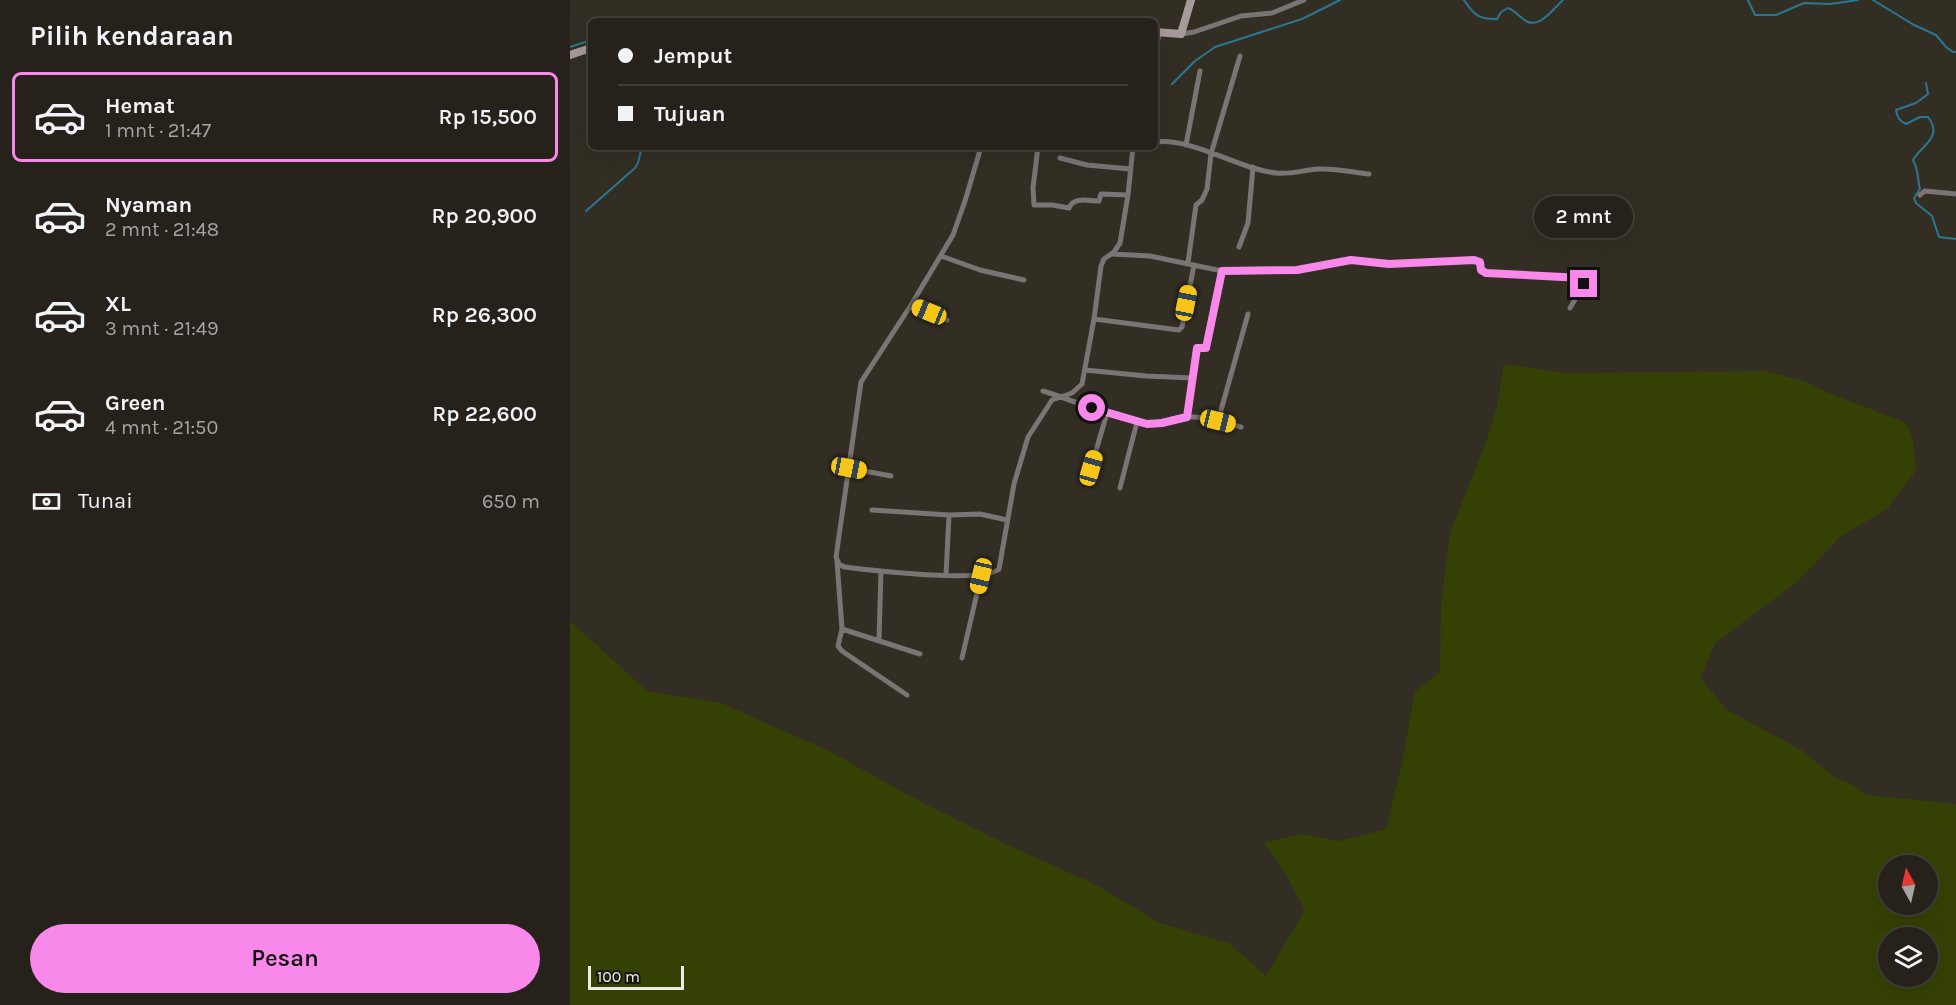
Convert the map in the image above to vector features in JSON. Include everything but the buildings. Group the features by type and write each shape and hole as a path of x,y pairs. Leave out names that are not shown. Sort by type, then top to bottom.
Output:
{"street":[{"path":"1181,34 1191,0"},
{"path":"1158,33 1194,32 1241,16 1272,14 1304,0"},
{"path":"570,55 588,49"},
{"path":"1094,319 1175,333 1182,327 1196,205 1202,200 1207,189 1211,154 1240,56"},
{"path":"1186,145 1200,71"},
{"path":"1158,142 1186,145 1277,173 1321,169 1369,174"},
{"path":"907,695 838,646 842,629 837,591 836,557 861,382 941,256 960,217 980,150"},
{"path":"1038,150 1033,188 1034,205 1070,208 1071,203 1076,200 1099,201 1101,194 1128,195"},
{"path":"836,557 839,564 844,567 881,571 965,577 993,574 999,569 1019,463 1028,437 1050,402 1079,389 1085,370 1101,266 1104,259 1112,254 1120,243 1133,150"},
{"path":"1060,158 1087,165 1131,169"},
{"path":"1239,247 1248,224 1253,167"},
{"path":"1920,195 1925,191 1956,194"},
{"path":"1112,254 1150,256 1222,271 1297,270 1351,260 1389,264 1476,260 1480,262 1482,272 1486,273 1584,279 1584,284 1570,308"},
{"path":"941,256 980,270 1024,280"},
{"path":"1187,417 1197,348 1206,348 1222,271"},
{"path":"911,305 947,320"},
{"path":"1218,421 1248,314"},
{"path":"1085,370 1193,378"},
{"path":"1043,391 1137,422 1155,424 1187,417 1241,427"},
{"path":"1091,468 1107,413"},
{"path":"1120,488 1137,422"},
{"path":"849,468 891,476"},
{"path":"872,510 950,515 980,514 1007,520"},
{"path":"946,575 950,515"},
{"path":"879,640 881,571"},
{"path":"962,658 981,576"},
{"path":"842,629 920,654"}],"green space":[{"path":"1504,364 1566,373 1765,371 1804,381 1906,423 1912,437 1917,469 1887,509 1840,537 1797,582 1715,643 1700,678 1727,710 1803,751 1834,777 1853,785 1866,795 1956,804 1956,1005 570,1005 570,621 647,691 721,703 829,751 910,796 1003,843 1094,884 1160,923 1230,944 1266,976 1305,910 1284,871 1264,843 1301,834 1340,841 1386,829 1401,768 1415,692 1440,672 1441,606 1450,533 1485,445 1497,407"}],"waterway":[{"path":"1172,84 1195,61 1215,47 1302,19 1340,0"},
{"path":"1464,0 1470,9 1481,17 1497,19 1501,12 1508,8 1525,21 1533,23 1547,16 1563,0"},
{"path":"1748,0 1755,15 1776,15 1804,3 1830,4 1858,0"},
{"path":"1873,0 1914,25 1936,35 1946,47 1956,52"},
{"path":"570,47 588,41"},
{"path":"1926,83 1928,94 1916,103 1896,110 1896,113 1899,119 1906,124 1920,117 1928,117 1932,124 1932,136 1913,160 1920,189 1914,198 1916,203 1932,216 1939,237 1956,239"},
{"path":"586,211 635,168 641,150"}],"route":[{"path":"1092,408 1147,424 1187,417 1197,348 1206,348 1222,271 1297,270 1351,260 1389,264 1476,260 1480,262 1483,273 1582,278 1584,284"}]}
